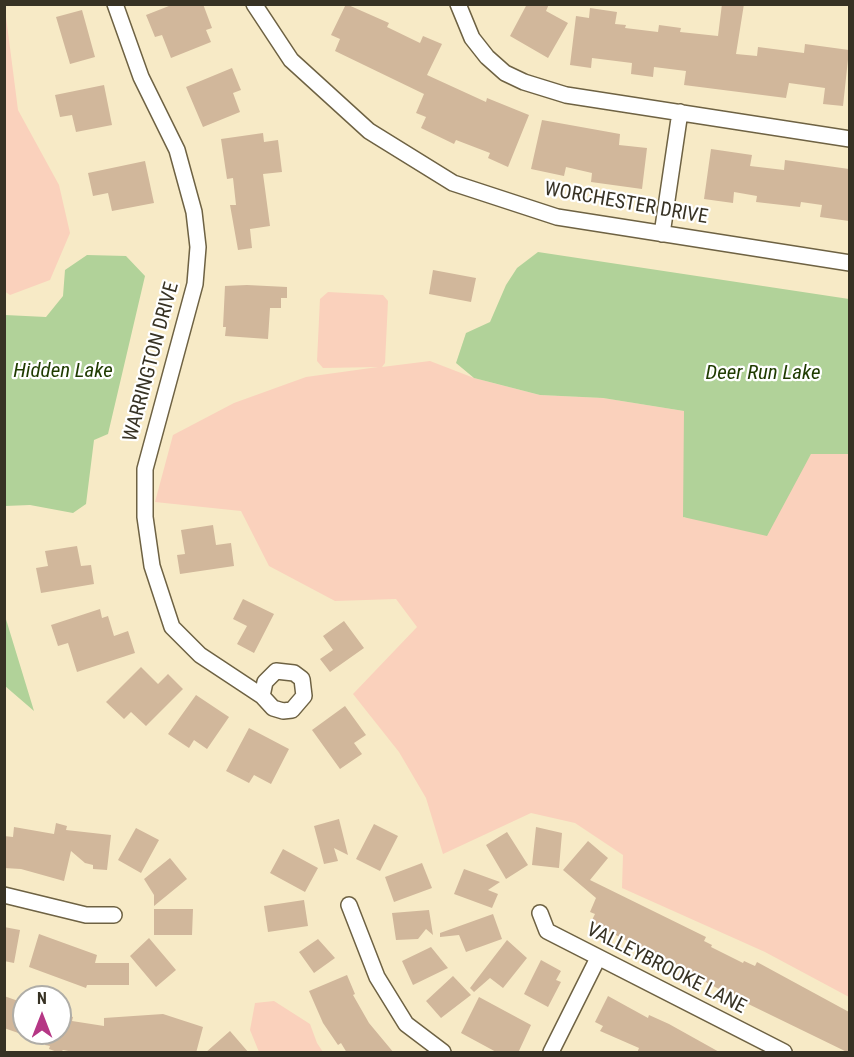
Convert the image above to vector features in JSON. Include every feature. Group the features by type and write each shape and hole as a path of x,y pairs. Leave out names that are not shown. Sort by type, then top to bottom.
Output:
{"street":[{"name":"WARRINGTON DRIVE","path":"115,4 141,77 177,150 194,212 198,247 195,284 146,470 146,517 152,566 172,627 200,655 262,696"},
{"name":"WORCHESTER DRIVE","path":"254,4 291,60 369,131 453,183 557,217 849,263"},
{"path":"458,4 472,38 487,57 514,77 566,95 849,139"},
{"path":"662,234 680,112"},
{"path":"4,895 86,915 114,915"},
{"path":"349,905 377,977 406,1024 442,1053"},
{"name":"VALLEYBROOKE LANE","path":"540,913 547,931 784,1053"},
{"path":"551,1053 598,958"}],"shaded area":[{"path":"5,9 18,110 59,185 70,233 50,280 10,295 4,291"},
{"path":"328,292 383,295 388,301 385,363 382,367 430,361 474,378 540,395 603,398 684,411 684,518 795,479 811,454 849,454 849,997 765,952 622,888 623,855 575,823 531,813 443,854 426,798 399,752 353,694 417,627 396,599 335,601 269,566 241,511 155,502 173,435 234,403 306,377 378,367 323,368 317,361 320,299"},
{"path":"274,1001 310,1024 323,1052 259,1052 250,1030 255,1003"}],"water":[{"name":"Deer Run Lake","path":"538,252 849,299 849,454 811,454 767,536 683,517 684,411 603,398 540,395 474,378 456,363 466,333 490,322 506,285 517,268"},
{"name":"Hidden Lake","path":"87,255 126,256 145,276 108,434 94,440 86,504 73,513 30,505 5,506 5,315 46,317 63,296 65,270"},
{"path":"5,616 34,711 5,686"}],"building":[{"path":"174,4 203,4 212,28 206,30 211,42 171,58 162,35 155,37 146,15"},
{"path":"346,4 389,23 387,27 420,43 423,36 442,44 427,75 486,102 487,98 529,115 508,167 488,158 490,153 456,140 454,144 421,128 426,117 416,113 424,94 335,51 340,39 331,35"},
{"path":"527,4 549,4 546,11 568,23 548,58 510,36"},
{"path":"722,4 744,4 736,54 757,56 758,47 804,53 805,44 849,50 843,106 823,104 825,88 789,83 786,98 684,85 686,71 654,67 653,77 631,74 632,63 592,58 591,68 570,65 576,16 589,18 590,8 617,12 615,24 626,25 625,28 658,32 659,25 681,28 680,32 718,36"},
{"path":"82,10 95,57 70,64 56,17"},
{"path":"232,68 241,90 233,93 240,112 203,127 186,87"},
{"path":"104,85 112,125 76,132 72,115 60,117 55,95"},
{"path":"542,120 620,134 619,145 647,148 642,189 591,182 592,173 566,167 564,176 531,169"},
{"path":"263,133 264,142 278,140 282,172 263,174 270,226 250,229 252,248 238,250 230,205 236,205 233,178 227,179 221,139"},
{"path":"711,149 752,155 750,166 784,170 785,160 849,169 849,221 820,217 822,205 801,202 800,207 756,202 757,196 734,192 733,203 704,199"},
{"path":"145,161 154,203 112,211 108,193 93,196 88,173"},
{"path":"433,270 476,278 471,302 429,294"},
{"path":"225,286 287,287 287,298 281,298 281,308 270,308 268,339 225,336 226,327 223,327"},
{"path":"213,525 216,545 231,543 234,566 180,574 177,555 185,554 181,530"},
{"path":"77,546 81,566 91,565 94,584 41,593 36,568 48,566 45,551"},
{"path":"243,599 274,614 254,653 237,644 247,626 233,619"},
{"path":"100,609 102,618 108,616 114,636 128,631 135,653 77,672 68,643 58,646 51,625"},
{"path":"344,621 364,648 330,672 320,659 333,650 323,636"},
{"path":"141,667 158,684 168,674 183,689 146,726 131,712 124,719 106,702"},
{"path":"196,695 229,717 207,749 194,740 189,748 168,734"},
{"path":"345,706 366,735 354,743 362,754 340,769 312,730"},
{"path":"249,728 289,749 271,784 254,775 249,783 226,771"},
{"path":"339,819 348,855 334,848 338,861 324,864 314,826"},
{"path":"56,823 67,826 66,830 111,835 107,870 93,869 93,865 85,863 71,851 64,881 21,869 4,868 4,836 13,837 14,827 54,834"},
{"path":"374,824 398,836 380,871 356,859"},
{"path":"536,827 562,833 559,868 532,865"},
{"path":"136,828 159,840 141,873 118,860"},
{"path":"507,832 528,865 506,879 486,845"},
{"path":"588,841 608,858 590,880 706,937 704,941 712,945 711,947 743,963 744,961 755,966 757,962 849,1012 849,1053 738,999 591,922 595,914 590,912 596,898 563,870"},
{"path":"283,849 318,868 305,892 270,873"},
{"path":"170,858 187,879 154,906 154,895 144,879"},
{"path":"422,863 432,888 394,902 385,877"},
{"path":"464,869 500,882 488,890 498,894 492,908 454,894"},
{"path":"304,900 308,926 268,932 264,906"},
{"path":"154,909 193,909 192,935 154,935"},
{"path":"429,910 433,935 426,929 418,939 396,940 392,913"},
{"path":"493,914 502,939 466,952 459,935 440,937 440,933"},
{"path":"4,927 20,930 14,963 4,961"},
{"path":"39,934 97,955 95,963 129,963 129,985 87,985 86,988 29,967"},
{"path":"149,938 176,970 156,987 130,956"},
{"path":"318,939 335,958 314,973 299,952"},
{"path":"507,940 527,958 503,988 490,978 474,992 470,988"},
{"path":"431,947 448,968 413,985 402,961"},
{"path":"541,960 561,971 556,980 561,982 548,1007 524,994"},
{"path":"347,975 355,994 353,995 369,1023 394,1053 347,1053 341,1043 338,1045 323,1023 309,991"},
{"path":"453,976 471,995 441,1018 426,1001"},
{"path":"4,996 12,999 12,1031 4,1028"},
{"path":"608,996 648,1018 649,1015 669,1024 721,1053 637,1053 639,1048 600,1031 603,1026 595,1022"},
{"path":"479,997 531,1025 518,1053 498,1053 461,1033"},
{"path":"163,1014 203,1027 196,1053 79,1053 63,1050 60,1053 49,1049 50,1046 45,1045 72,1045 72,1021 104,1026 104,1018"},
{"path":"230,1031 249,1053 205,1053"}]}
